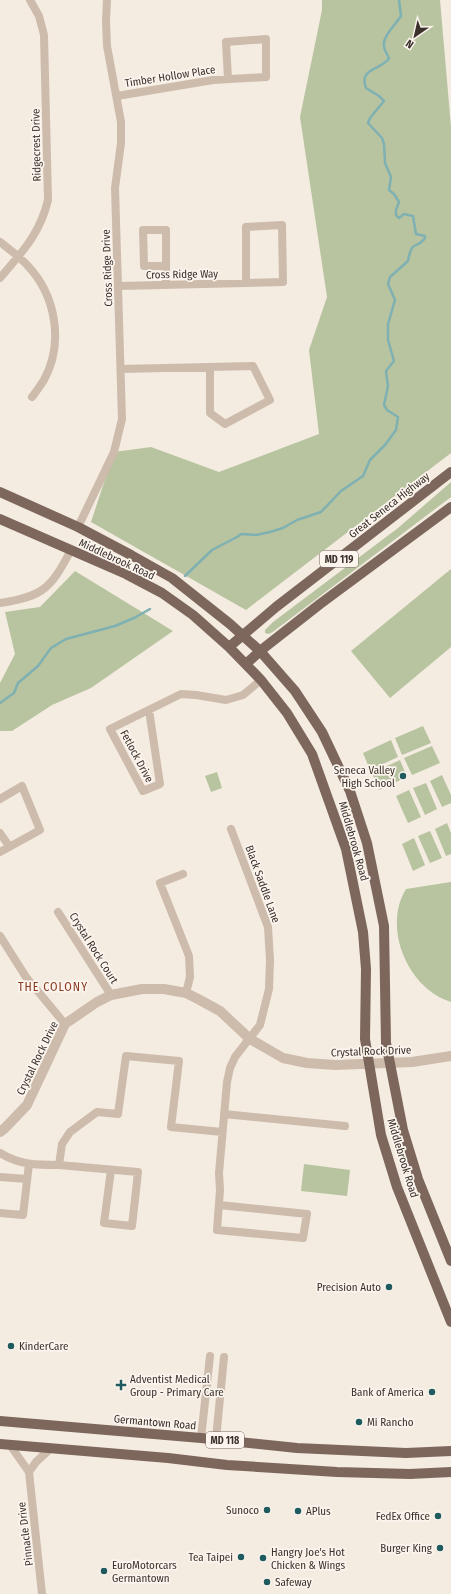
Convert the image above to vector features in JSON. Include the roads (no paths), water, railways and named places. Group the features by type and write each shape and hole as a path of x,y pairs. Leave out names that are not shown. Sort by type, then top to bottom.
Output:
{"main road":[{"name":"Great Seneca Highway","path":"229,647 242,634 451,472"},
{"name":"Middlebrook Road","path":"0,492 78,528 172,578 242,634 260,651 295,691 322,732 350,791 367,843 384,926 386,1043 389,1063 405,1137 418,1179 451,1261"},
{"name":"MD 119","path":"246,664 260,651 451,507"},
{"name":"Middlebrook Road","path":"0,519 126,574 162,593 193,615 229,647 261,680 287,713 312,754 346,849 363,932 366,969 365,1039 381,1135 397,1187 447,1303 451,1322"},
{"name":"Germantown Road","path":"0,1421 216,1439 297,1448 406,1453 451,1451"},
{"name":"MD 118","path":"5,1445 168,1458 227,1465 337,1472 410,1474 451,1472"}],"street":[{"name":"Ridgecrest Drive","path":"0,278 34,236 44,216 48,200 44,35 39,16 30,0"},
{"name":"Cross Ridge Drive","path":"78,528 114,452 122,419 115,188 121,143 121,122 107,46 107,0"},
{"name":"Timber Hollow Place","path":"117,96 214,80 266,77 266,39 226,42 228,79"},
{"name":"Cross Ridge Way","path":"119,286 166,285 246,283 283,282 282,225 246,227 246,283"},
{"path":"166,266 144,266 143,230 166,230 166,266 166,285"},
{"path":"0,242 29,266 43,285 51,304 55,324 55,344 51,364 44,379 32,398"},
{"path":"121,369 253,366 270,400 225,424 210,413 210,367"},
{"path":"0,603 15,601 36,595 50,584 59,573 71,550"},
{"name":"Fetlock Drive","path":"149,710 160,784 143,791 110,729 181,694 226,700 242,695 261,680"},
{"path":"0,799 22,786 40,830 0,852"},
{"name":"Black Saddle Lane","path":"231,829 268,927 270,960 269,989 260,1025 250,1039"},
{"path":"0,833 9,846"},
{"path":"183,874 160,883 189,956 190,977 186,993"},
{"name":"Crystal Rock Court","path":"58,912 111,995"},
{"path":"0,936 26,976 65,1024"},
{"name":"Crystal Rock Drive","path":"0,1132 27,1105 65,1024 97,1002 111,995 142,989 164,989 186,993 220,1011 250,1039 283,1058 321,1064 412,1062 451,1056"},
{"path":"219,1205 307,1214 303,1238 217,1230 222,1132 230,1068 235,1057 250,1039"},
{"path":"58,1166 62,1144 70,1132 97,1112 118,1114 126,1056 179,1061 171,1128 222,1132"},
{"path":"224,1114 345,1126"},
{"path":"0,1153 11,1160 28,1164 58,1166 138,1172 132,1226 104,1223 111,1170"},
{"path":"0,1213 23,1215 28,1164"},
{"path":"0,1177 27,1179"},
{"path":"201,1438 210,1356"},
{"path":"216,1439 224,1358"},
{"name":"Pinnacle Drive","path":"5,1445 29,1472 42,1594"},
{"path":"29,1472 36,1462 50,1449"}],"waterway":[{"path":"185,576 212,550 241,534 256,535 270,532 283,528 297,520 321,512 341,491 363,476 370,460 385,445 396,430 398,417 387,410 384,405 388,386 386,371 394,361 388,340 388,324 395,300 388,284 390,277 408,261 411,249 420,243 425,236 416,234 413,216 404,214 399,218 396,215 399,202 394,194 389,190 391,177 385,163 384,144 382,138 368,123 370,118 384,101 366,88 364,81 368,72 382,65 389,58 384,49 384,42 387,35 401,16 399,0"},
{"path":"0,703 14,693 18,683 38,666 51,648 66,639 115,626 150,609"}],"place":[{"name":"Seneca Valley High School","path":"403,776"},
{"name":"Precision Auto","path":"389,1287"},
{"name":"KinderCare","path":"11,1346"},
{"name":"Adventist Medical Group - Primary Care","path":"121,1385"},
{"name":"Bank of America","path":"432,1392"},
{"name":"Mi Rancho","path":"359,1422"},
{"name":"Sunoco","path":"267,1510"},
{"name":"APlus","path":"298,1511"},
{"name":"FedEx Office","path":"438,1516"},
{"name":"Burger King","path":"440,1548"},
{"name":"Tea Taipei","path":"241,1557"},
{"name":"Hangry Joe's Hot Chicken & Wings","path":"263,1558"},
{"name":"EuroMotorcars Germantown","path":"104,1571"},
{"name":"Safeway","path":"267,1582"}],"district":[{"name":"THE COLONY","path":"53,987"}]}
